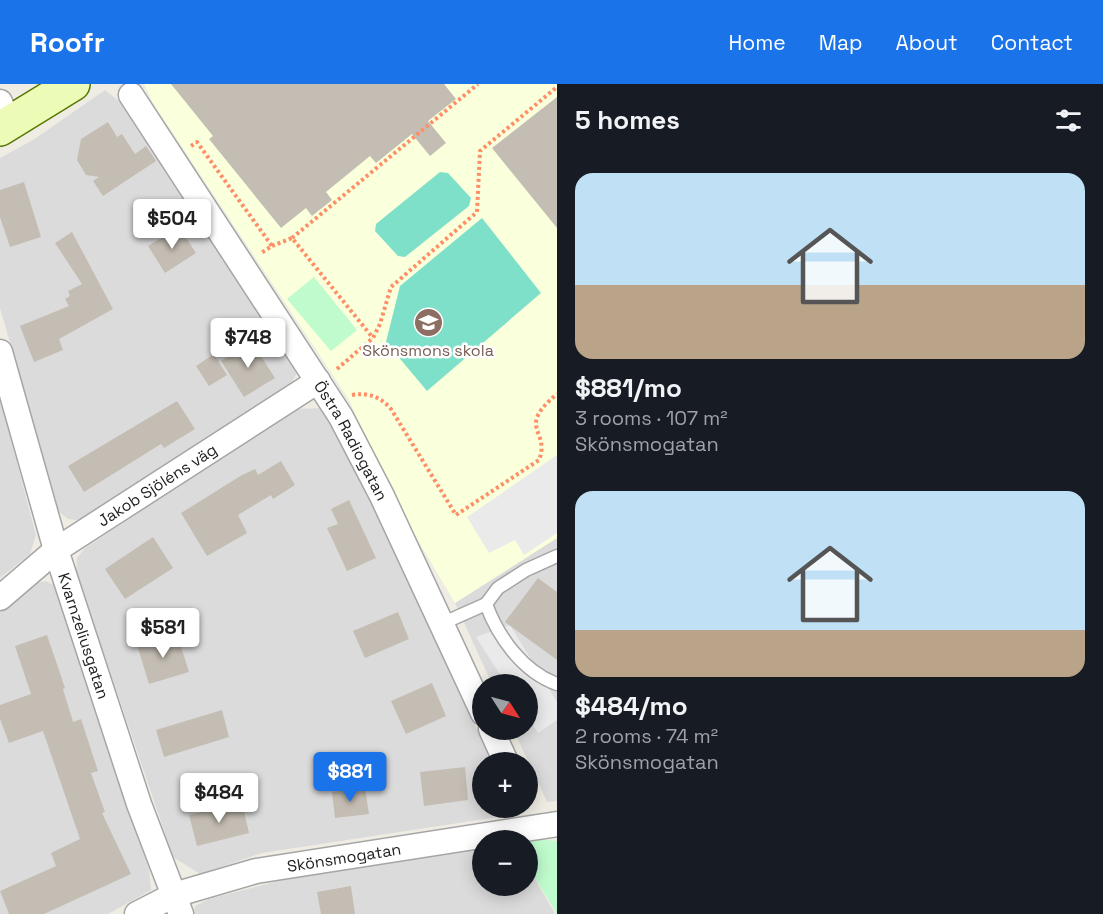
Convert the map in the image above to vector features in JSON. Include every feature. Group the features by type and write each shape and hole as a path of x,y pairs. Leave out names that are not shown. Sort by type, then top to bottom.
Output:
{"street":[{"path":"3,118 73,84"},
{"name":"Östra Radiogatan","path":"131,95 243,264 329,380 341,417 382,496 472,689"},
{"name":"Kvarnzeliusgatan","path":"0,352 56,550 139,804 177,905"},
{"name":"Jakob Sjöléns väg","path":"0,598 56,550 329,380"},
{"name":"Skönsmogatan","path":"137,914 177,905 256,871 539,819"}],"lane":[{"path":"441,624 486,604 498,588 526,570 557,556"},
{"path":"486,604 491,617 514,653 542,679 557,684"}],"path":[{"path":"243,264 272,246 292,238 478,84"},
{"path":"329,380 334,372 373,338 381,324 391,287 477,212 480,151 557,87"},
{"path":"172,157 197,142 272,246"},
{"path":"292,238 373,338"},
{"path":"345,387 351,395 373,396 384,401 456,515 539,460 543,451 536,418 540,408 557,394"}],"shaded area":[{"name":"Skönsmons skola","path":"144,84 557,84 557,538 455,603 397,505 348,398 153,103"},
{"path":"105,90 120,102 297,373 289,387 83,521 68,519 59,512 0,308 0,158 33,140"},
{"path":"440,172 448,173 471,198 469,206 405,257 398,256 375,231 376,224"},
{"path":"482,218 541,293 427,391 386,342 400,286"},
{"path":"0,398 36,535 30,554 0,578"},
{"path":"320,408 342,438 472,719 472,740 482,740 487,752 472,752 472,818 491,818 262,853 200,874 173,857 76,572 77,558 85,548 297,409"},
{"path":"557,455 557,533 524,555 515,540 489,553 467,517"},
{"path":"557,538 557,801 547,802 538,783 538,752 524,752 518,740 538,740 538,674 487,674 455,603"},
{"path":"46,581 54,585 149,869 151,890 108,914 0,914 0,612 34,584"},
{"path":"510,625 557,702 557,720 538,733 538,674 500,674 476,637"},
{"path":"472,850 472,896 538,896 538,884 555,914 194,914 195,906 209,899 290,878"}],"green space":[{"path":"314,277 357,330 331,351 287,299"},
{"path":"538,839 557,841 557,914 538,883"}],"building":[{"path":"171,84 444,84 456,99 428,121 446,143 430,156 412,134 376,163 370,156 326,192 332,200 312,216 306,208 281,228 209,139 213,136"},
{"path":"557,97 557,228 492,148"},
{"path":"108,122 117,137 122,134 135,154 146,146 156,161 103,196 93,181 99,177 86,175 77,160 81,139"},
{"path":"24,182 41,237 10,247 0,217 0,190"},
{"path":"179,227 196,253 165,273 148,246"},
{"path":"72,232 113,309 59,339 63,350 34,362 20,326 69,306 65,299 70,296 68,291 82,284 55,243"},
{"path":"252,342 275,378 244,397 221,361"},
{"path":"214,354 227,375 209,386 196,366"},
{"path":"177,401 195,429 164,448 161,444 84,492 68,466"},
{"path":"281,461 295,485 273,499 271,495 238,515 247,533 207,556 181,513 242,475 255,469 258,475"},
{"path":"349,500 376,558 347,571 327,528 338,524 331,509"},
{"path":"153,537 173,568 125,599 105,569"},
{"path":"538,578 557,592 557,660 505,622"},
{"path":"398,612 409,639 365,658 353,631"},
{"path":"47,635 65,688 63,689 73,722 81,719 98,771 91,773 105,812 102,813 131,874 44,914 9,914 0,891 56,866 51,853 80,839 43,731 9,743 0,719 0,705 31,694 15,646"},
{"path":"162,636 164,641 178,637 189,672 149,684 137,645"},
{"path":"432,683 446,716 406,734 391,701"},
{"path":"222,710 229,737 164,757 156,730"},
{"path":"465,767 468,800 424,806 420,772"},
{"path":"365,788 369,814 335,818 332,792"},
{"path":"242,803 249,833 197,846 189,815"},
{"path":"351,886 355,914 321,914 317,892"}],"place":[{"name":"Skönsmons skola","path":"428,322"}]}
